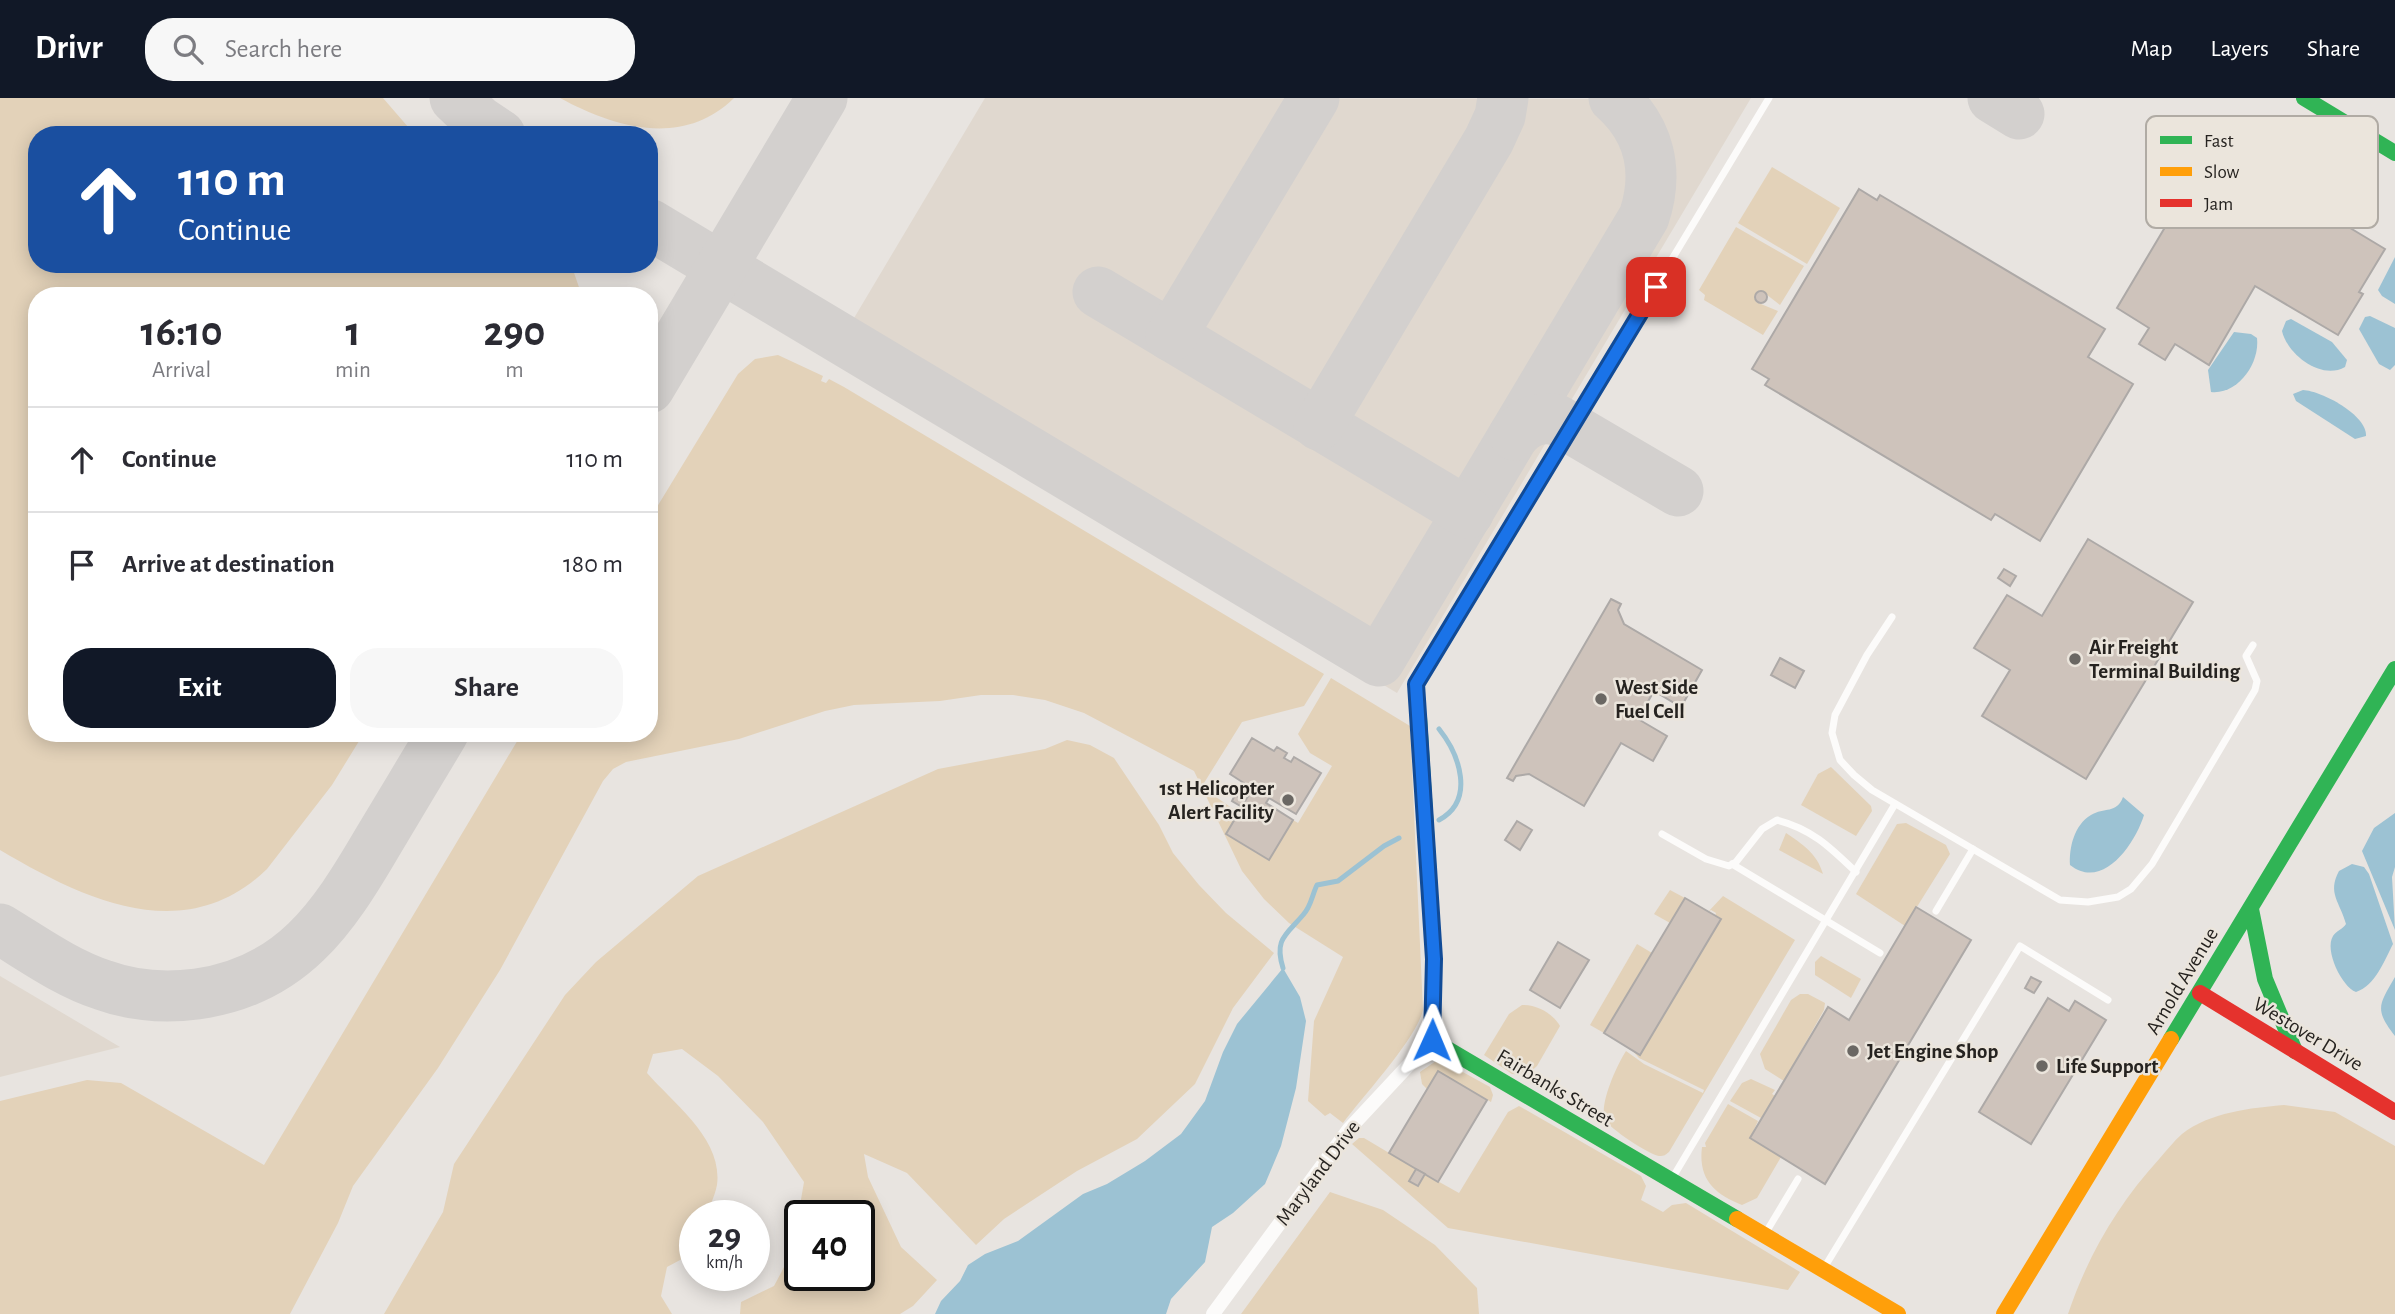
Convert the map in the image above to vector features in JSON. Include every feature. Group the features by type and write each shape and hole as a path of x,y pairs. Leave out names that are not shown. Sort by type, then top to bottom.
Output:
{"street":[{"path":"2304,98 2334,116"},
{"path":"2378,143 2395,153"},
{"name":"Arnold Avenue","path":"2004,1314 2393,676"},
{"path":"1419,717 1434,959 1432,1040"},
{"path":"2251,909 2265,979 2295,1051"},
{"name":"Westover Drive","path":"2200,993 2395,1112"},
{"name":"Fairbanks Street","path":"1432,1040 1898,1314"},
{"name":"Maryland Drive","path":"1213,1314 1349,1129 1432,1040"}],"lane":[{"path":"1419,717 1416,684 1769,98"},
{"path":"1892,617 1867,655 1835,715 1832,733 1840,760 1872,790 2060,900 2088,902 2118,897 2131,888 2152,864 2256,691 2257,681 2246,656 2253,645"},
{"path":"1671,1181 1895,804"},
{"path":"1732,864 1762,829 1777,820 1808,831 1830,847 1856,872"},
{"path":"1662,834 1706,859 1732,864 1880,953"},
{"path":"1936,911 1973,849"},
{"path":"1824,1269 2020,946 2108,1000"},
{"path":"1765,1234 1798,1179"}],"shaded area":[{"path":"0,98 383,98 407,126 28,126 28,273 574,273 579,287 28,287 28,742 358,742 332,785 267,869 235,893 202,907 168,911 134,908 99,899 65,885 0,850"},
{"path":"560,98 734,98 714,114 671,128 626,124 581,109"},
{"path":"985,98 1751,98 1397,693 832,355"},
{"path":"1772,167 1840,208 1807,264 1738,223"},
{"path":"1736,227 1804,266 1780,305 1762,291 1757,292 1756,302 1778,311 1763,335 1704,300 1705,295 1699,290"},
{"path":"778,355 823,376 821,381 826,383 829,379 844,387 1324,674 1304,706 1242,722 1204,783 1206,790 1239,813 1226,834 1268,860 1293,820 1298,823 1332,766 1310,753 1298,734 1331,678 1410,726 1423,1010 1419,1022 1400,1051 1343,1123 1330,1113 1325,1116 1308,1101 1314,1021 1343,957 1289,923 1264,899 1242,871 1194,771 1084,713 1045,700 1013,695 981,695 940,701 854,705 825,711 739,739 626,762 613,769 603,781 500,970 438,1068 353,1186 338,1223 290,1314 0,1314 0,1101 87,1080 121,1083 264,1165 517,742 658,742 658,505 738,374 755,359"},
{"path":"1067,740 1090,745 1114,758 1159,825 1173,853 1199,885 1226,913 1274,953 1233,1008 1195,1084 1137,1139 1077,1171 1004,1219 976,1245 907,1173 864,1154 868,1177 901,1247 937,1280 913,1306 900,1314 740,1314 741,1302 764,1291 770,1291 784,1267 784,1291 875,1291 875,1200 801,1200 804,1182 763,1122 718,1076 682,1049 653,1054 647,1073 694,1123 705,1138 717,1168 717,1185 713,1200 679,1200 679,1261 667,1267 661,1296 672,1314 384,1314 443,1212 454,1164 565,995 596,962 698,876 938,769 1045,749"},
{"path":"1831,767 1871,806 1872,811 1856,836 1801,805 1818,774"},
{"path":"1906,823 1946,845 1950,854 1905,926 1856,894 1897,824"},
{"path":"1786,833 1813,855 1823,874 1779,850"},
{"path":"1670,890 1685,898 1670,923 1654,914"},
{"path":"1723,896 1795,940 1669,1152 1659,1156 1613,1128 1605,1119 1604,1104 1626,1051 1644,1064 1703,1093 1704,1090 1639,1058 1632,1050 1640,1054 1720,920 1715,916 1716,913 1711,910 1708,912"},
{"path":"1637,944 1652,953 1604,1033 1590,1025"},
{"path":"1821,956 1861,979 1851,998 1815,975 1815,962"},
{"path":"0,976 120,1047 0,1077"},
{"path":"1800,994 1808,994 1825,1003 1824,1010 1784,1081 1765,1069 1760,1054 1791,1000"},
{"path":"1522,1005 1544,1011 1560,1026 1537,1066 1527,1075 1512,1074 1484,1055 1509,1014"},
{"path":"1439,1059 1490,1087 1493,1095 1491,1102 1438,1071 1427,1089 1422,1084 1420,1072"},
{"path":"1751,1079 1775,1090 1772,1094 1775,1096 1761,1118 1730,1101 1742,1083"},
{"path":"1728,1104 1758,1121 1750,1138 1781,1157 1757,1198 1742,1205 1723,1196 1710,1184 1701,1158 1702,1147 1706,1147 1705,1143"},
{"path":"2284,1105 2335,1112 2395,1146 2395,1314 2068,1314 2085,1271 2106,1231 2131,1193 2179,1137 2193,1127 2218,1116"},
{"path":"1519,1106 1641,1176 1646,1186 1641,1200 1663,1212 1672,1205 1686,1203 1800,1272 1788,1290 1448,1228 1352,1144 1359,1138 1364,1138 1416,1169 1409,1181 1418,1186 1425,1174 1459,1193 1508,1112"},
{"path":"1330,1192 1383,1210 1435,1245 1477,1288 1479,1314 1241,1314"}],"water":[{"path":"2395,257 2395,304 2378,290"},
{"path":"2370,316 2395,328 2395,365 2390,370 2379,364 2359,329 2365,317"},
{"path":"2291,319 2332,342 2347,360 2345,367 2326,371 2306,363 2298,356 2285,340 2282,331 2286,321"},
{"path":"2234,332 2251,334 2257,338 2255,357 2251,367 2238,383 2221,392 2211,392 2208,370"},
{"path":"2303,390 2332,399 2352,412 2364,428 2366,436 2355,439 2296,401 2293,394"},
{"path":"2123,797 2144,815 2140,827 2125,850 2116,861 2094,872 2082,872 2070,865 2070,851 2080,825 2091,815 2114,808"},
{"path":"2395,813 2395,867 2392,877 2395,930 2362,851 2374,828"},
{"path":"2352,864 2364,867 2369,874 2393,944 2374,978 2356,992 2340,976 2331,950 2333,936 2346,924 2334,885 2339,871"},
{"path":"1283,968 1300,997 1306,1021 1296,1088 1281,1146 1265,1184 1233,1213 1212,1227 1205,1262 1171,1299 1166,1314 935,1314 941,1301 960,1281 968,1265 985,1254 1018,1241 1083,1194 1107,1184 1145,1161 1181,1134 1205,1101 1223,1052 1237,1024"},
{"path":"2395,977 2395,1036 2384,1019 2381,1007"}],"building":[{"path":"1859,189 1877,200 1880,195 2105,329 2088,357 2133,384 2040,541 1995,514 1991,520 1765,385 1769,379 1752,369"},
{"path":"2165,228 2350,228 2385,249 2359,292 2363,294 2338,335 2255,286 2209,365 2175,344 2165,360 2139,344 2149,328 2117,308"},
{"path":"1761,291 1767,297 1761,303 1755,297"},
{"name":"Air Freight Terminal Building","path":"2088,539 2193,602 2086,779 1982,716 2010,670 1974,648 2007,595 2042,616"},
{"path":"2004,569 2016,576 2010,586 1998,578"},
{"name":"West Side Fuel Cell","path":"1611,599 1621,604 1618,610 1624,624 1702,670 1681,707 1654,691 1638,719 1667,736 1653,761 1621,743 1584,806 1529,774 1516,776 1513,781 1507,778"},
{"path":"1780,658 1804,671 1795,688 1771,675"},
{"name":"1st Helicopter Alert Facility","path":"1252,738 1274,751 1277,747 1287,753 1284,758 1291,762 1294,757 1321,773 1296,814 1269,798 1266,803 1293,820 1269,860 1226,834 1242,807 1232,801 1235,795 1245,801 1253,789 1230,774"},
{"path":"1517,821 1532,830 1520,850 1505,840"},
{"path":"1685,898 1721,919 1640,1055 1604,1033"},
{"name":"Jet Engine Shop","path":"1916,907 1971,940 1825,1184 1750,1138 1828,1007 1849,1020"},
{"path":"1558,942 1589,960 1560,1008 1530,990"},
{"path":"2031,977 2041,982 2034,993 2025,988"},
{"name":"Life Support","path":"2048,998 2069,1011 2075,1001 2106,1020 2031,1144 1979,1112"},
{"path":"1438,1071 1487,1100 1438,1182 1389,1153"},
{"path":"1416,1169 1425,1174 1418,1186 1409,1181"}],"waterway":[{"path":"1439,729 1458,764 1461,789 1450,811 1439,820"},
{"path":"1283,968 1280,950 1283,938 1308,908 1317,885 1338,881 1384,846 1399,838"}],"taxiway":[{"path":"455,98 486,126"},
{"path":"658,373 822,98"},
{"path":"1171,336 1314,98"},
{"path":"1319,425 1489,140 1500,116 1503,98"},
{"path":"658,229 1379,661 1644,217 1651,184 1648,153 1636,124 1614,98"},
{"path":"1993,98 2019,114"},
{"path":"1098,292 1468,513"},
{"path":"1514,435 1533,421 1557,420 1678,491"},
{"path":"0,929 76,974 114,989 138,994 197,994 230,987 259,975 306,942 326,920 361,870 438,742"}],"traffic: fast":[{"path":"2304,98 2334,116"},
{"path":"2378,143 2395,153"},
{"path":"2171,1039 2395,669"},
{"path":"1419,717 1434,959 1432,1040 1737,1219"},
{"path":"2251,909 2265,979 2295,1051"}],"traffic: slow":[{"path":"2004,1314 2171,1039"},
{"path":"1737,1219 1898,1314"}],"traffic: jam":[{"path":"2200,993 2395,1112"}],"place":[{"name":"Air Freight Terminal Building","path":"2075,659"},
{"name":"West Side Fuel Cell","path":"1601,699"},
{"name":"1st Helicopter Alert Facility","path":"1288,800"},
{"name":"Jet Engine Shop","path":"1853,1051"},
{"name":"Life Support","path":"2042,1066"}],"route":[{"path":"1432,1040 1434,959 1428,834 1416,684 1656,287"}]}
